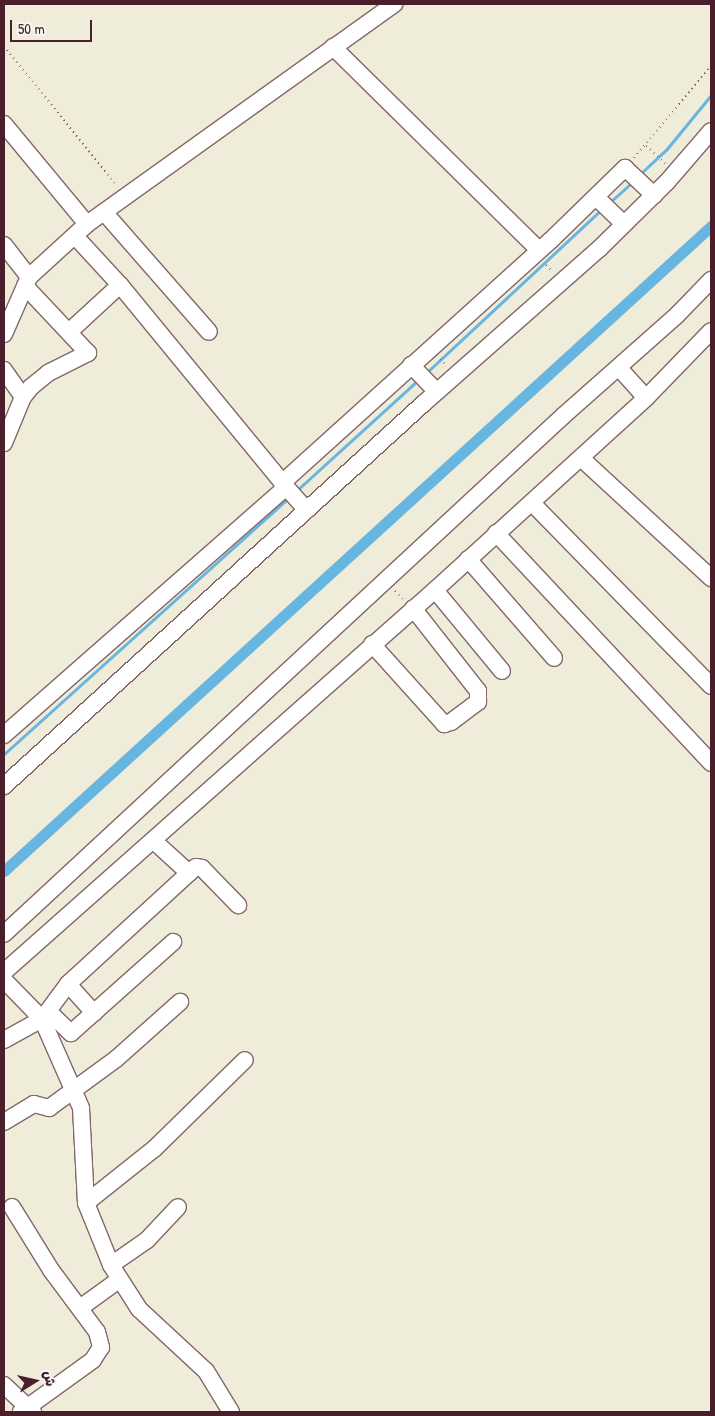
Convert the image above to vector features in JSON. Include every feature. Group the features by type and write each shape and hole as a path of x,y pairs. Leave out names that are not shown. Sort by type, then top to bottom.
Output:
{"street":[{"path":"4,334 27,281 88,224 394,4"},
{"path":"333,47 539,250"},
{"path":"4,124 88,224"},
{"path":"4,786 307,510 432,387 624,224 654,196 711,131"},
{"path":"4,734 413,368 625,168 654,196"},
{"path":"596,197 624,224"},
{"path":"104,212 210,332"},
{"path":"75,236 120,285 284,485 307,510"},
{"path":"4,245 27,281 87,348 87,354 48,373 23,397 4,443"},
{"path":"4,934 619,368 711,280"},
{"path":"70,331 120,285"},
{"path":"4,972 154,841 372,644 411,606 435,590 496,533 532,503 646,398 711,330"},
{"path":"413,368 432,387"},
{"path":"619,368 646,398"},
{"path":"4,370 23,397"},
{"path":"581,458 711,578"},
{"path":"532,503 711,686"},
{"path":"496,533 711,763"},
{"path":"468,559 554,658"},
{"path":"435,590 502,671"},
{"path":"372,644 444,724 451,722 478,702 478,691 411,606"},
{"path":"154,841 189,873"},
{"path":"4,1040 45,1015 68,984 196,867 202,868 238,905"},
{"path":"4,980 45,1015 71,1033 173,942"},
{"path":"68,984 94,1013"},
{"path":"4,1122 34,1104 49,1108 71,1089 116,1058 180,1002"},
{"path":"45,1015 83,1118 80,1139 86,1203 111,1265 138,1309 206,1371 231,1412"},
{"path":"86,1203 154,1149 245,1060"},
{"path":"4,1385 28,1410 99,1356 100,1340 80,1308 51,1270 12,1207"},
{"path":"111,1265 147,1240 178,1207"},
{"path":"80,1308 120,1279"}],"path":[{"path":"4,46 125,196"},
{"path":"625,168 646,146 711,66"},
{"path":"646,146 661,160"},
{"path":"436,354 448,367"},
{"path":"396,592 411,606"}],"waterway":[{"path":"640,174 666,150 711,95"},
{"path":"609,203 632,182"},
{"path":"426,373 602,209"},
{"path":"4,871 711,226"},
{"path":"296,491 417,381"},
{"path":"4,754 288,498"}]}
